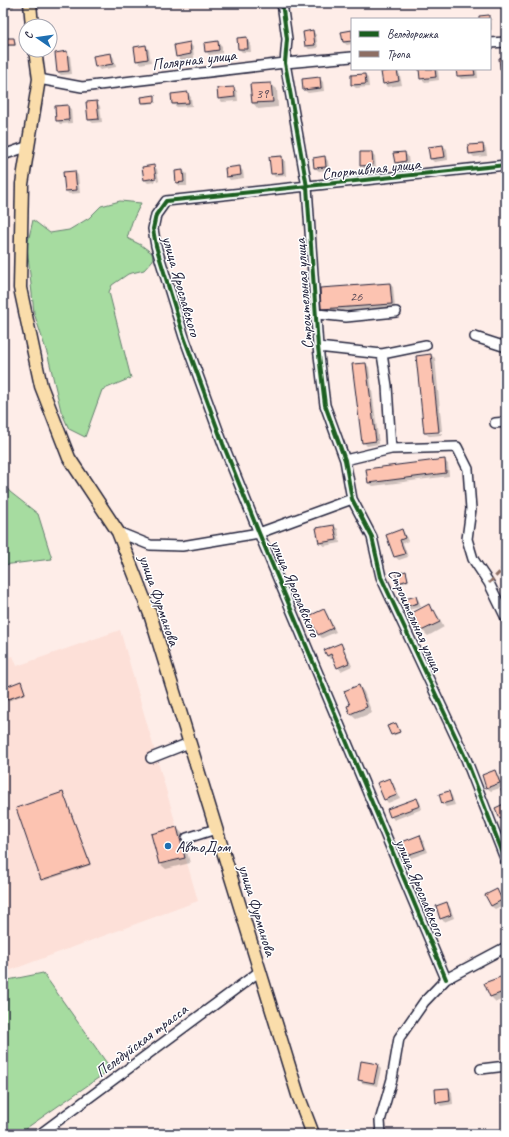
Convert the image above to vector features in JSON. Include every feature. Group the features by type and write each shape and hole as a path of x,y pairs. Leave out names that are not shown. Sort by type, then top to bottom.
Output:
{"main road":[{"path":"30,3 31,18"},
{"name":"улица Фурманова","path":"36,58 39,79 22,184 20,288 42,386 69,458 118,532 150,614 298,1095 312,1134"}],"street":[{"name":"Строительная улица","path":"282,3 287,39 285,63 307,187 317,314 318,347 325,405 345,460 352,499 372,537 381,576 466,759 506,861"},
{"path":"491,44 506,42"},
{"name":"Полярная улица","path":"39,79 82,87 285,63 351,57"},
{"path":"3,154 29,146"},
{"name":"Спортивная улица","path":"166,201 506,165"},
{"name":"улица Ярославского","path":"166,201 156,215 153,229 156,246 184,337 223,444 446,979"},
{"path":"317,314 346,317 396,312"},
{"path":"475,337 506,347"},
{"path":"318,347 382,354 426,345"},
{"path":"382,354 387,386 391,449"},
{"path":"494,423 506,422"},
{"path":"345,460 391,449 457,447 468,469 470,509 467,539 473,559 489,583 506,618"},
{"path":"118,532 150,545 182,546 260,533 352,499"},
{"path":"151,758 190,743"},
{"path":"187,838 216,829"},
{"path":"381,1134 380,1121 392,1080 399,1038 424,1002 446,979 506,947"},
{"name":"Пеледуйская трасса","path":"40,1134 260,971"},
{"path":"481,1068 506,1066"}],"shaded area":[{"path":"120,630 198,901 3,973 3,660 13,656 17,666"}],"green space":[{"path":"120,201 141,203 132,222 127,238 141,245 152,253 153,260 144,270 128,274 112,285 109,292 131,378 102,390 85,437 69,429 61,411 48,356 34,313 27,246 33,220 50,233 69,230 89,218 101,206"},
{"path":"3,483 10,492 38,514 52,559 3,565"},
{"path":"43,973 111,1069 18,1134 3,1134 3,981"}],"building":[{"path":"3,3 11,3 11,5 3,6"},
{"path":"489,15 489,18 479,18 479,16"},
{"path":"313,30 315,45 305,46 303,32"},
{"path":"351,30 351,41 343,42 341,32"},
{"path":"247,37 248,49 238,49 237,38"},
{"path":"6,38 14,38 15,45 6,45"},
{"path":"218,41 219,50 205,52 204,43"},
{"path":"190,42 191,54 176,57 174,45"},
{"path":"146,45 148,59 136,61 134,47"},
{"path":"67,51 69,71 57,72 56,58 58,58 58,52"},
{"path":"111,53 113,64 95,67 93,56"},
{"path":"506,57 506,69 500,69 499,58"},
{"path":"397,70 399,81 383,84 381,72"},
{"path":"419,70 435,70 436,77 420,79"},
{"path":"456,70 474,70 475,75 457,76"},
{"path":"365,74 366,84 351,85 351,75"},
{"path":"320,77 321,88 303,90 302,79"},
{"path":"271,83 273,102 252,103 250,84"},
{"path":"234,87 235,97 218,99 217,88"},
{"path":"188,92 189,103 172,104 171,94"},
{"path":"155,95 155,102 142,103 141,97"},
{"path":"97,101 99,119 88,120 86,102"},
{"path":"68,105 69,120 56,121 55,106"},
{"path":"483,144 484,152 469,154 468,145"},
{"path":"443,145 445,157 430,159 428,147"},
{"path":"360,152 372,152 373,165 360,166"},
{"path":"405,152 406,161 395,163 393,153"},
{"path":"282,156 283,173 271,174 269,157"},
{"path":"325,156 326,167 314,168 313,158"},
{"path":"154,165 156,178 144,180 142,167"},
{"path":"240,166 241,175 226,177 225,168"},
{"path":"183,170 184,182 176,183 175,171"},
{"path":"75,171 77,190 65,191 63,172"},
{"path":"390,283 392,304 321,309 320,288"},
{"path":"431,354 439,432 424,433 416,356"},
{"path":"366,363 376,441 362,443 352,364"},
{"path":"445,459 446,473 368,483 366,469"},
{"path":"334,525 337,540 319,543 316,528"},
{"path":"402,529 405,538 400,540 405,554 394,557 386,535"},
{"path":"406,571 408,580 398,583 396,574"},
{"path":"416,596 418,603 404,607 402,600"},
{"path":"429,604 440,622 421,631 412,613"},
{"path":"324,609 333,628 318,635 309,616"},
{"path":"341,643 349,663 337,668 331,654 327,656 324,650"},
{"path":"21,681 25,693 3,701 3,688"},
{"path":"359,685 367,707 350,714 347,706 350,705 344,691"},
{"path":"396,723 400,732 391,735 387,726"},
{"path":"495,770 500,783 486,788 482,775"},
{"path":"390,778 397,795 384,800 377,783"},
{"path":"506,788 506,795 503,796 501,789"},
{"path":"449,791 452,801 442,804 439,794"},
{"path":"63,792 90,864 41,880 16,808"},
{"path":"417,798 420,806 390,817 387,809"},
{"path":"506,803 506,816 500,819 495,808"},
{"name":"АвтоДом","path":"177,827 185,858 159,864 151,834"},
{"path":"506,831 506,840 504,840 501,833"},
{"path":"420,835 425,849 407,855 402,842"},
{"path":"497,889 502,900 491,906 485,895"},
{"path":"447,902 451,915 440,919 436,906"},
{"path":"506,970 506,991 490,997 484,983 503,976 501,972"},
{"path":"361,1061 378,1064 374,1083 358,1080"},
{"path":"449,1088 450,1101 436,1103 435,1089"}],"marked path":[{"path":"489,583 501,571 506,563"}],"cycle path":[{"path":"282,3 287,39 285,63 307,187 318,347 325,405 345,460 352,499 372,537 381,577 466,759 506,861"},
{"path":"446,979 223,444 184,337 156,246 153,229 156,215 166,201 506,165"}],"place":[{"name":"АвтоДом","path":"168,846"}]}
